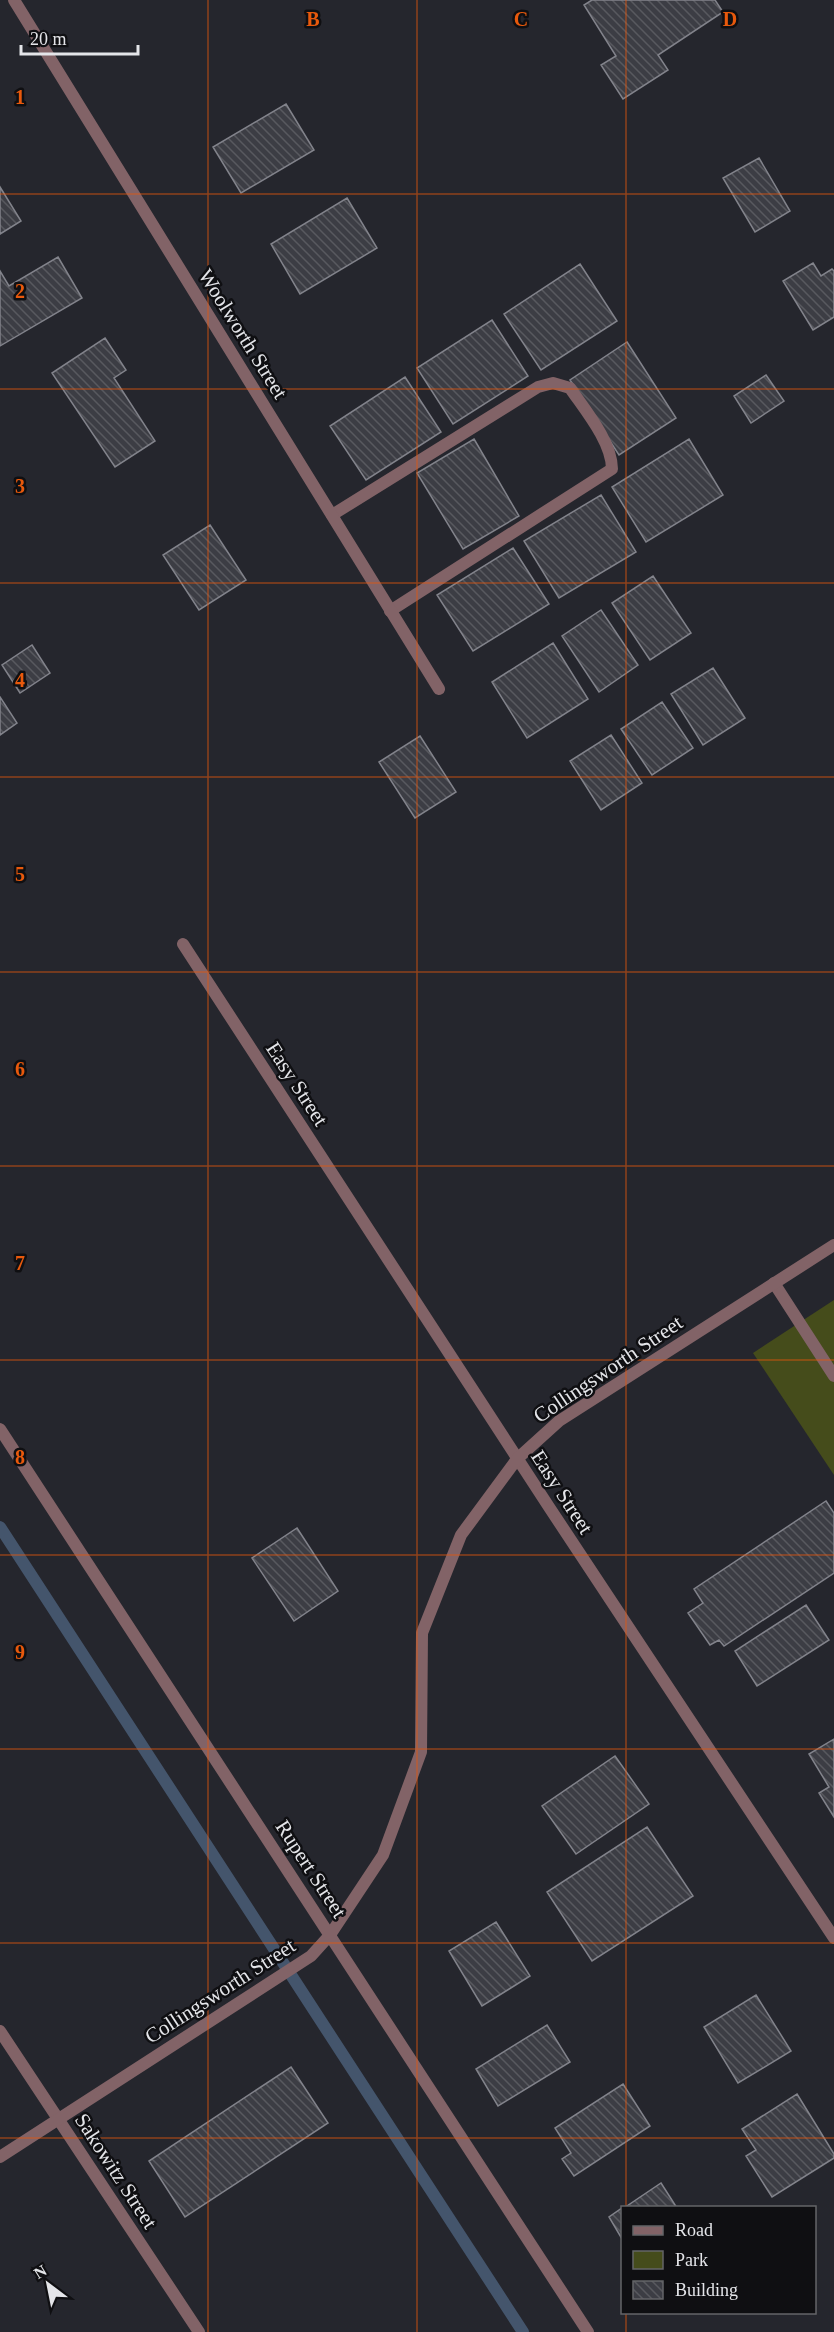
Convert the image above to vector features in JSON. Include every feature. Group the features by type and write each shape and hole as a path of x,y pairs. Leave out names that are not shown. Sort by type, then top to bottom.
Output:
{"street":[{"name":"Woolworth Street","path":"14,0 439,689"},
{"path":"332,515 538,387 553,383 570,388 605,443 612,456 612,469 390,610"},
{"name":"Easy Street","path":"183,944 517,1459 834,1938"},
{"name":"Collingsworth Street","path":"0,2157 311,1956 330,1935 383,1855 421,1752 422,1633 461,1535 517,1459 559,1421 834,1245"},
{"path":"774,1283 834,1376"},
{"name":"Rupert Street","path":"0,1429 588,2332"},
{"name":"Sakowitz Street","path":"0,2031 199,2332"}],"green space":[{"path":"834,1300 834,1475 753,1353"}],"building":[{"path":"592,0 715,0 723,12 658,55 668,70 623,99 601,65 616,56 584,5"},
{"path":"286,104 314,150 241,193 213,147"},
{"path":"759,158 790,211 755,232 723,178"},
{"path":"0,187 21,221 0,234"},
{"path":"347,198 377,248 300,294 271,244"},
{"path":"58,257 82,298 0,346 0,271 9,286"},
{"path":"813,263 821,276 832,269 834,271 834,317 813,330 783,281"},
{"path":"580,264 617,321 541,370 504,314"},
{"path":"492,320 528,376 453,424 417,368"},
{"path":"105,338 126,370 114,378 155,441 115,467 52,373"},
{"path":"627,342 676,418 619,455 570,380"},
{"path":"766,375 784,401 751,423 734,396"},
{"path":"405,377 441,432 366,480 330,426"},
{"path":"474,439 519,516 463,549 417,473"},
{"path":"689,439 723,495 646,542 612,487"},
{"path":"601,495 636,552 559,598 524,541"},
{"path":"210,525 246,580 199,610 163,555"},
{"path":"513,548 549,604 473,651 437,595"},
{"path":"653,576 691,633 650,660 612,603"},
{"path":"601,610 638,665 599,692 562,636"},
{"path":"553,643 588,699 527,738 492,682"},
{"path":"32,645 50,673 20,693 2,665"},
{"path":"713,668 745,718 703,745 671,694"},
{"path":"0,697 17,723 0,735"},
{"path":"662,702 693,748 652,775 621,729"},
{"path":"611,735 642,783 601,810 570,761"},
{"path":"420,736 456,792 415,818 379,762"},
{"path":"826,1501 834,1513 834,1573 724,1646 719,1640 710,1645 688,1613 703,1603 694,1589"},
{"path":"297,1528 338,1591 294,1621 252,1558"},
{"path":"806,1605 829,1640 757,1686 735,1651"},
{"path":"834,1739 834,1817 819,1793 829,1787 809,1754"},
{"path":"615,1756 649,1804 576,1854 542,1806"},
{"path":"647,1827 693,1896 592,1961 547,1892"},
{"path":"496,1922 530,1976 482,2006 449,1951"},
{"path":"756,1995 791,2051 738,2083 704,2027"},
{"path":"547,2025 570,2062 498,2106 476,2069"},
{"path":"291,2067 328,2123 185,2217 149,2161"},
{"path":"623,2084 650,2126 574,2176 562,2159 571,2153 555,2128"},
{"path":"797,2094 834,2154 834,2158 772,2197 746,2156 756,2150 742,2129"},
{"path":"661,2183 676,2206 627,2206"},
{"path":"621,2209 621,2237 609,2217"}],"waterway":[{"path":"0,1527 523,2332"}]}
